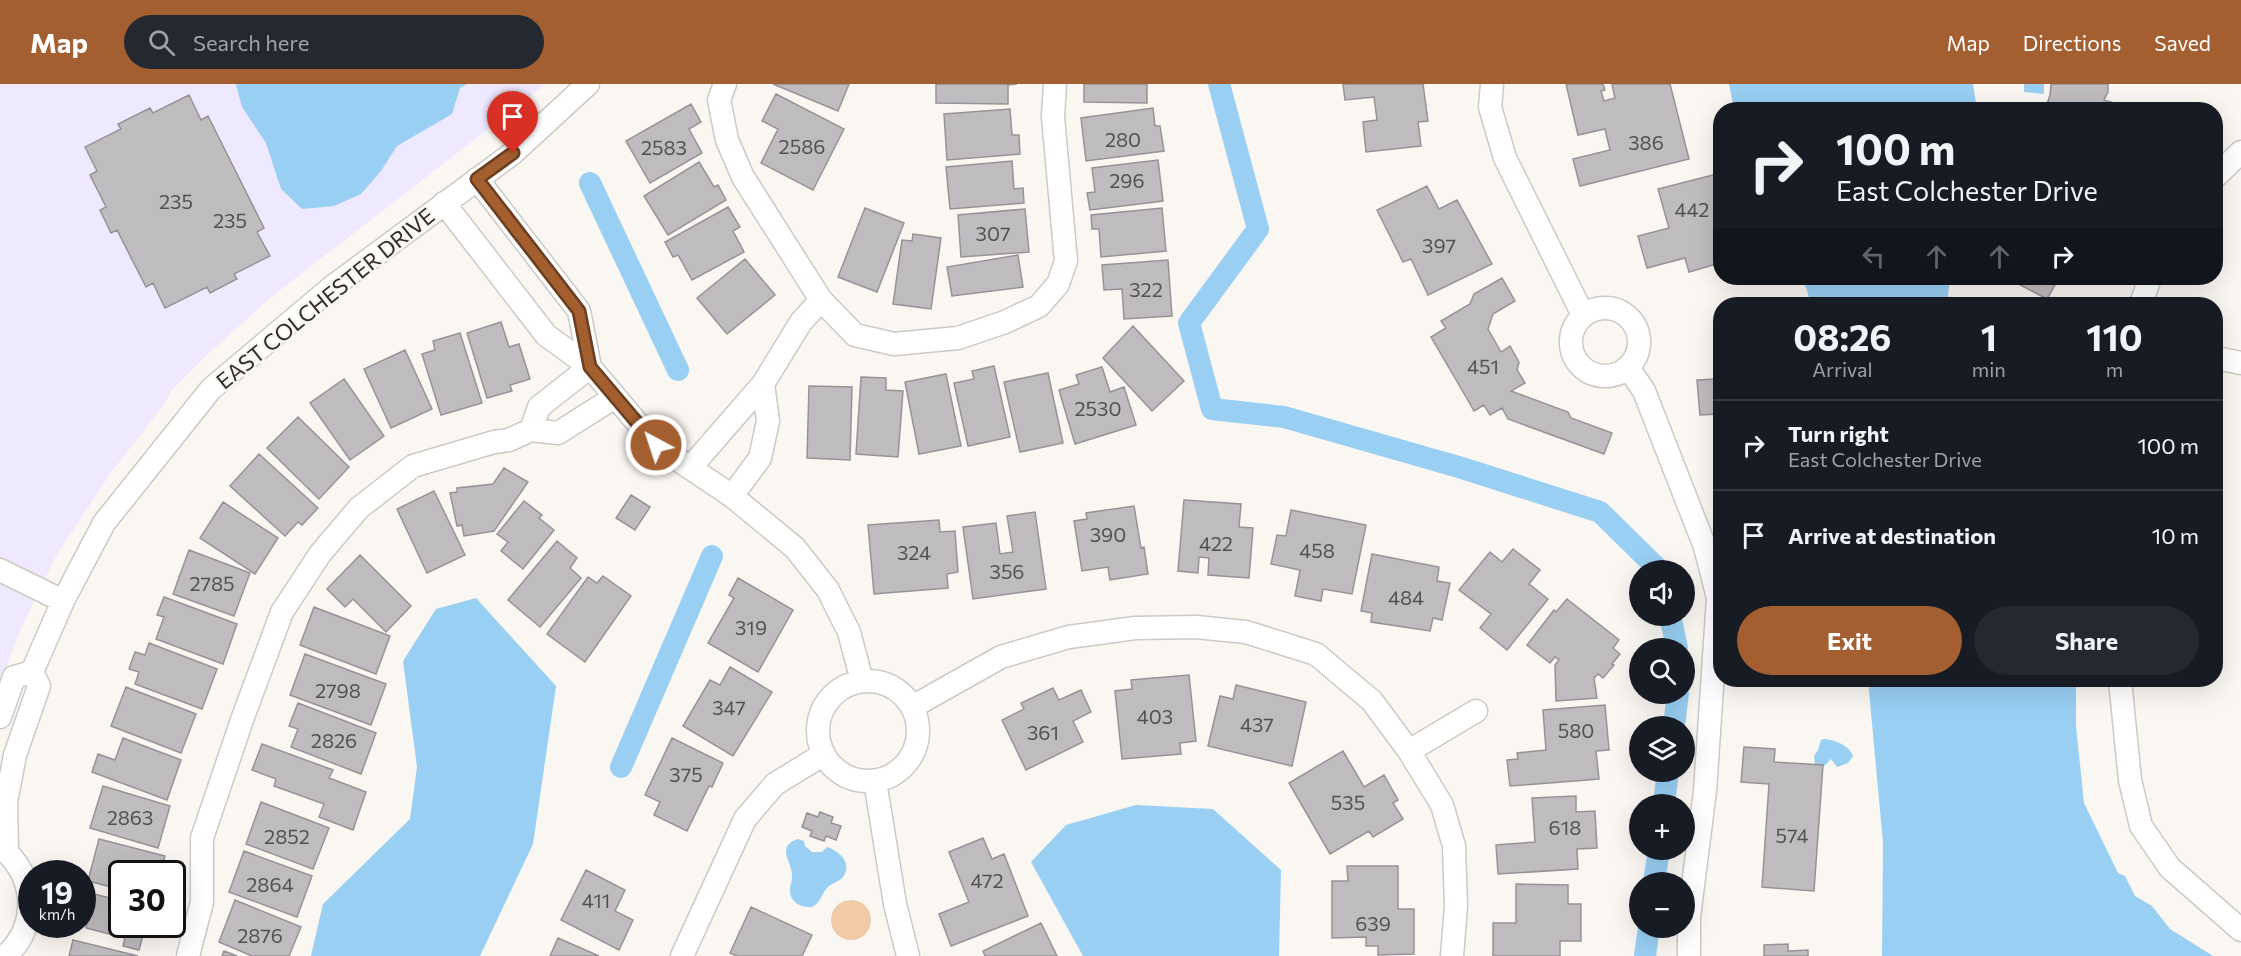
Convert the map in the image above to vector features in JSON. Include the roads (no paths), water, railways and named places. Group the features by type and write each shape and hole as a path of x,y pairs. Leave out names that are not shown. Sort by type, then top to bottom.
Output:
{"street":[{"name":"EAST COLCHESTER DRIVE","path":"4,850 6,802 15,755 39,686 32,672 63,601 104,523 211,388 332,287 513,153 588,84"},
{"path":"725,84 719,100 727,140 743,177 821,300 855,335 894,344 958,338 1005,322 1039,306 1058,284 1066,261 1053,117 1055,84"},
{"path":"1492,84 1490,107 1505,158 1584,315"},
{"path":"2223,169 2241,152"},
{"path":"477,179 579,311 590,367"},
{"path":"444,203 546,335 590,367 656,445 732,496 795,548 828,590 849,632 862,681"},
{"path":"690,468 763,384 801,322 821,300"},
{"path":"1605,308 1627,315 1639,335 1639,347 1628,367 1619,374 1608,376 1587,371 1579,364 1573,355 1572,333 1576,323 1584,315 1593,309 1605,308"},
{"path":"2223,359 2241,363"},
{"path":"531,430 539,407 590,367"},
{"path":"1628,367 1644,391 1705,547 1713,578"},
{"path":"732,496 760,458 768,421 763,384"},
{"path":"188,956 201,902 202,838 282,612 320,554 359,508 413,466 494,442 509,440 531,430 558,433 615,397"},
{"path":"0,570 63,601"},
{"path":"912,707 1001,657 1069,637 1135,628 1197,627 1246,632 1316,654 1372,701 1409,751 1442,805 1454,846 1456,906 1452,956"},
{"path":"0,717 14,677 32,672"},
{"path":"1689,956 1689,917 1705,792 1713,673"},
{"path":"862,681 877,682 891,687 912,707 917,722 918,739 913,754 903,767 890,776 875,781 860,781 845,776 832,767 818,739 819,723 824,708 833,695 847,686 862,681"},
{"path":"2121,687 2130,780 2141,826 2170,868 2241,930"},
{"path":"1409,751 1476,711"},
{"path":"682,956 746,819 775,784 824,754"},
{"path":"875,781 895,904 908,956"},
{"path":"4,850 26,878 30,898 29,919 21,939 5,956"}],"water":[{"path":"236,84 467,84 460,88 452,114 397,146 381,171 361,194 334,206 302,209 281,189 266,143 242,107"},
{"path":"1729,84 1973,84 1976,102 1733,102"},
{"path":"2024,84 2044,84 2044,94 2024,92"},
{"path":"1805,285 1949,285 1948,297 1809,297"},
{"path":"476,598 556,686 533,844 480,956 311,956 323,904 410,819 417,767 403,661 436,609"},
{"path":"1869,687 2076,687 2076,726 2084,803 2118,873 2125,876 2135,896 2152,906 2170,929 2213,956 1882,956 1883,843"},
{"path":"1821,740 1837,742 1851,752 1853,756 1848,763 1837,767 1831,759 1824,766 1820,767 1815,764 1814,756"},
{"path":"1136,805 1213,809 1281,870 1279,956 1083,956 1031,862 1066,825"},
{"path":"798,839 804,841 805,846 812,852 822,852 827,847 832,849 845,862 846,872 843,877 829,886 812,907 796,903 790,894 792,877 786,850 791,842"}],"waterway":[{"path":"1219,84 1258,229 1189,323 1212,409 1284,417 1462,468 1600,512 1649,560"},
{"path":"590,183 678,370"},
{"path":"621,767 712,556"},
{"path":"1672,626 1675,638"},
{"path":"1675,716 1677,704"},
{"path":"1665,794 1667,782"},
{"path":"1656,872 1657,860"},
{"path":"1645,956 1647,938"}]}
